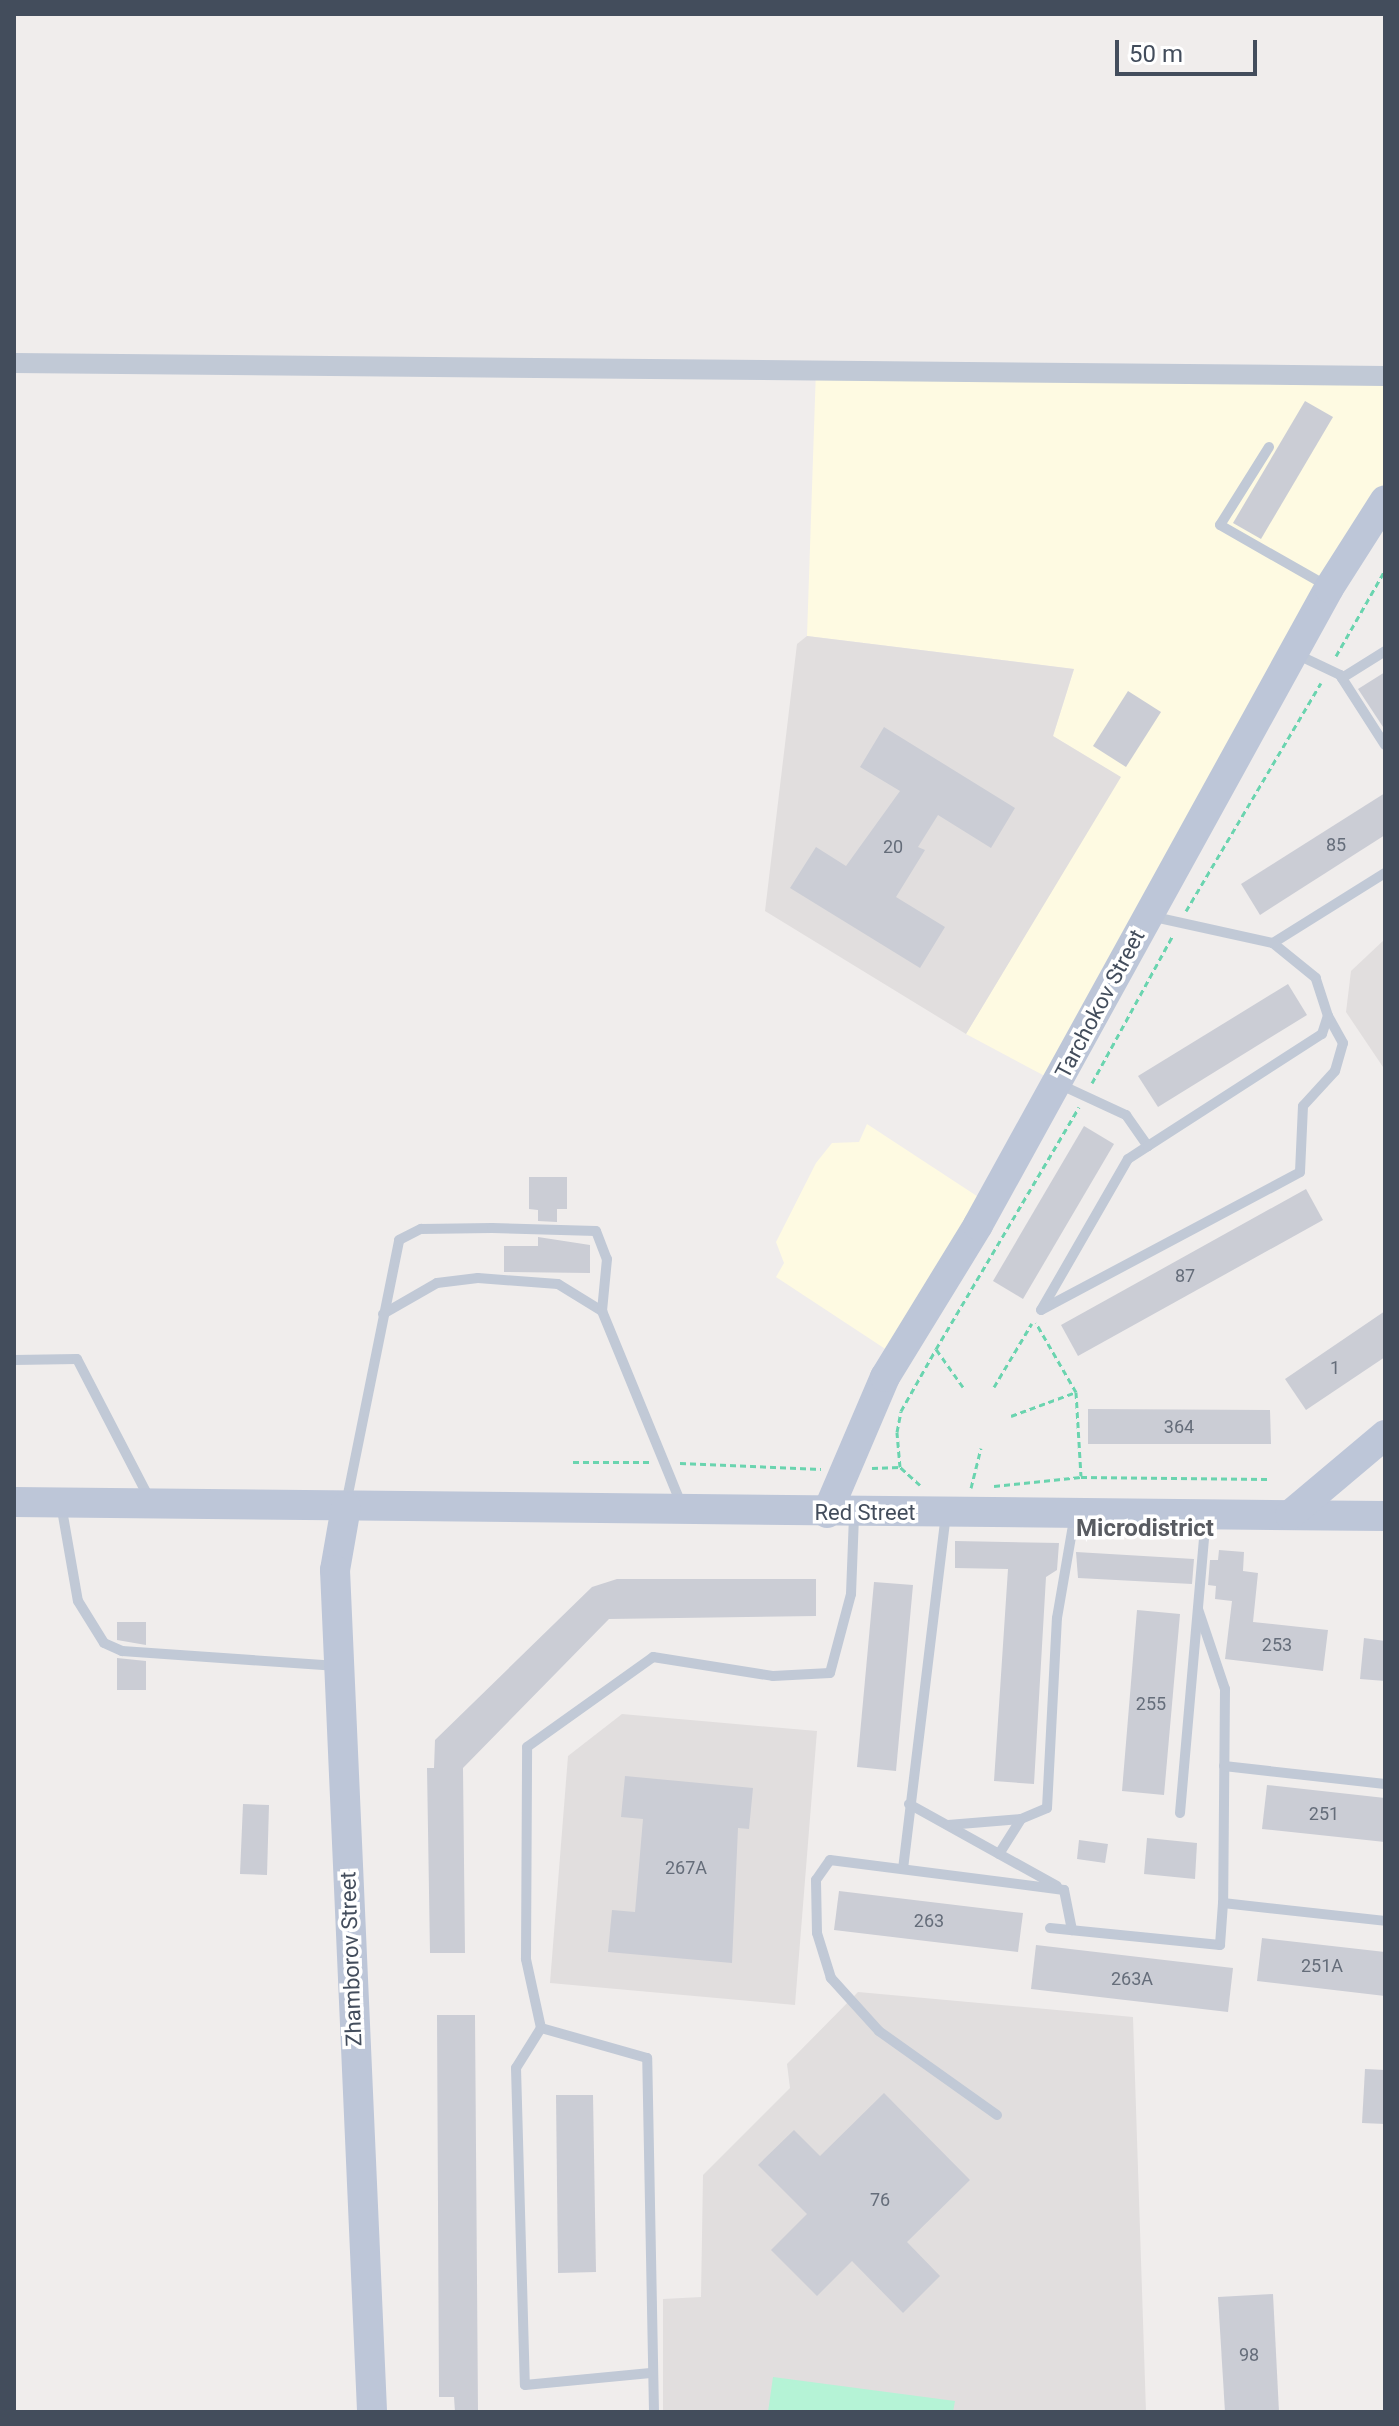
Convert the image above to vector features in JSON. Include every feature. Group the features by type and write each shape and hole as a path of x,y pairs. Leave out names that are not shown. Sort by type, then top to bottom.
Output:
{"main road":[{"name":"Tarchokov Street","path":"840,1513 885,1377 1058,1083 1329,588 1385,500"},
{"path":"1290,1515 1385,1435"},
{"name":"Red Street","path":"14,1502 840,1513 944,1496 1075,1512 1385,1516"},
{"name":"Zhamborov Street","path":"346,1507 335,1570 372,2412"}],"street":[{"path":"14,363 1385,376"}],"lane":[{"path":"1269,447 1220,525 1329,588"},
{"path":"1342,678 1385,651"},
{"path":"1294,653 1342,678 1384,743"},
{"path":"1273,943 1385,873"},
{"path":"1041,1310 1300,1172 1303,1106 1335,1071 1343,1043 1328,1016 1316,978 1273,943 1148,916"},
{"path":"1041,1310 1128,1159 1322,1034 1328,1016"},
{"path":"1058,1083 1083,1100 1098,1097 1126,1115 1148,1146"},
{"path":"346,1507 399,1240 421,1229 449,1228 596,1231 607,1259 602,1311 669,1462 684,1512"},
{"path":"383,1314 437,1283 478,1278 558,1284 602,1311"},
{"path":"14,1360 77,1359 151,1504"},
{"path":"903,1869 944,1496"},
{"path":"61,1502 78,1601 104,1643 122,1651 339,1666"},
{"path":"948,1825 1021,1819 1047,1808 1057,1618 1075,1512"},
{"path":"650,2373 525,2385 516,2068 541,2028 526,1959 527,1747 653,1657 773,1676 830,1673 851,1594 840,1513"},
{"path":"1180,1813 1207,1515"},
{"path":"1050,1928 1220,1945 1225,1689 1198,1609"},
{"path":"1224,1766 1385,1784"},
{"path":"909,1804 1064,1890 1072,1930"},
{"path":"999,1854 1021,1819"},
{"path":"997,2115 879,2031 831,1978 817,1933 816,1880 830,1860 1064,1890"},
{"path":"1223,1903 1385,1921"},
{"path":"541,2028 647,2058 650,2373 654,2412"}],"path":[{"path":"1267,1479 1081,1477 971,1488 944,1496 908,1480 900,1467 897,1432 901,1411 936,1349 1083,1100 1180,921 1385,570"},
{"path":"994,1387 1041,1310"},
{"path":"1034,1320 1076,1392 1081,1477"},
{"path":"936,1349 963,1387"},
{"path":"1011,1416 1076,1392"},
{"path":"971,1488 981,1448"},
{"path":"573,1462 669,1462 808,1469"}],"shaded area":[{"path":"816,369 1385,376 1385,500 1058,1083 966,1034 1120,777 1053,736 1074,669 807,636"},
{"path":"807,636 1074,669 1053,736 1121,777 966,1034 765,911 797,644"},
{"path":"1385,939 1385,1070 1346,1012 1351,971"},
{"path":"867,1124 989,1204 896,1356 776,1277 784,1263 776,1242 816,1163 832,1143 859,1142"},
{"path":"622,1714 817,1731 795,2005 550,1983 568,1756"},
{"path":"858,1992 1133,2017 1146,2412 663,2412 663,2299 701,2297 703,2175 790,2088 787,2064"}],"green space":[{"path":"773,2377 955,2401 953,2412 768,2412"}],"building":[{"path":"1305,401 1333,417 1261,539 1233,523"},
{"path":"1385,672 1385,730 1358,689"},
{"path":"1128,691 1161,712 1126,767 1093,746"},
{"path":"884,727 1015,808 991,848 938,815 918,847 925,850 896,897 945,927 920,968 790,888 816,847 846,866 900,791 860,767"},
{"path":"1385,793 1385,835 1260,915 1241,884"},
{"path":"1288,984 1307,1015 1158,1107 1138,1076"},
{"path":"1084,1126 1114,1144 1023,1299 993,1281"},
{"path":"529,1177 567,1177 567,1209 557,1209 557,1222 538,1221 538,1210 529,1209"},
{"path":"1306,1189 1323,1220 1078,1356 1061,1325"},
{"path":"538,1237 590,1245 590,1273 504,1272 504,1246 538,1246"},
{"path":"1385,1311 1385,1357 1306,1410 1285,1379"},
{"path":"1088,1409 1270,1410 1271,1444 1088,1444"},
{"path":"955,1541 1059,1543 1057,1570 1046,1577 1034,1784 994,1781 1008,1569 955,1568"},
{"path":"1219,1550 1244,1552 1243,1571 1258,1573 1253,1622 1328,1630 1323,1671 1225,1659 1232,1601 1215,1599 1216,1586 1208,1585 1210,1560 1218,1560"},
{"path":"1076,1552 1194,1559 1192,1584 1078,1578"},
{"path":"617,1579 816,1579 816,1616 609,1619 463,1768 465,1953 430,1953 427,1768 434,1768 435,1740 592,1587"},
{"path":"874,1582 913,1585 896,1771 857,1767"},
{"path":"1137,1610 1180,1614 1164,1795 1122,1791"},
{"path":"117,1622 146,1622 146,1645 117,1640"},
{"path":"1364,1638 1385,1641 1385,1681 1360,1679"},
{"path":"117,1658 146,1661 146,1690 117,1690"},
{"path":"625,1776 753,1788 749,1829 738,1828 732,1963 608,1952 612,1910 635,1912 643,1819 621,1817"},
{"path":"1267,1785 1385,1798 1385,1842 1262,1829"},
{"path":"243,1804 269,1805 267,1875 240,1874"},
{"path":"1147,1838 1197,1843 1195,1879 1144,1874"},
{"path":"1079,1840 1108,1844 1105,1863 1077,1859"},
{"path":"839,1891 1023,1913 1018,1952 834,1930"},
{"path":"1262,1938 1385,1952 1385,1996 1257,1981"},
{"path":"1036,1945 1233,1968 1228,2012 1031,1989"},
{"path":"437,2015 475,2015 478,2412 455,2412 454,2397 439,2397"},
{"path":"1365,2069 1385,2070 1385,2124 1362,2123"},
{"path":"884,2093 970,2180 907,2242 940,2276 903,2313 852,2261 817,2296 771,2250 807,2214 758,2165 794,2130 820,2156"},
{"path":"556,2095 593,2095 596,2272 558,2273"},
{"path":"1273,2294 1279,2412 1225,2412 1218,2297"}],"district":[{"name":"Microdistrict","path":"1145,1529"}]}
